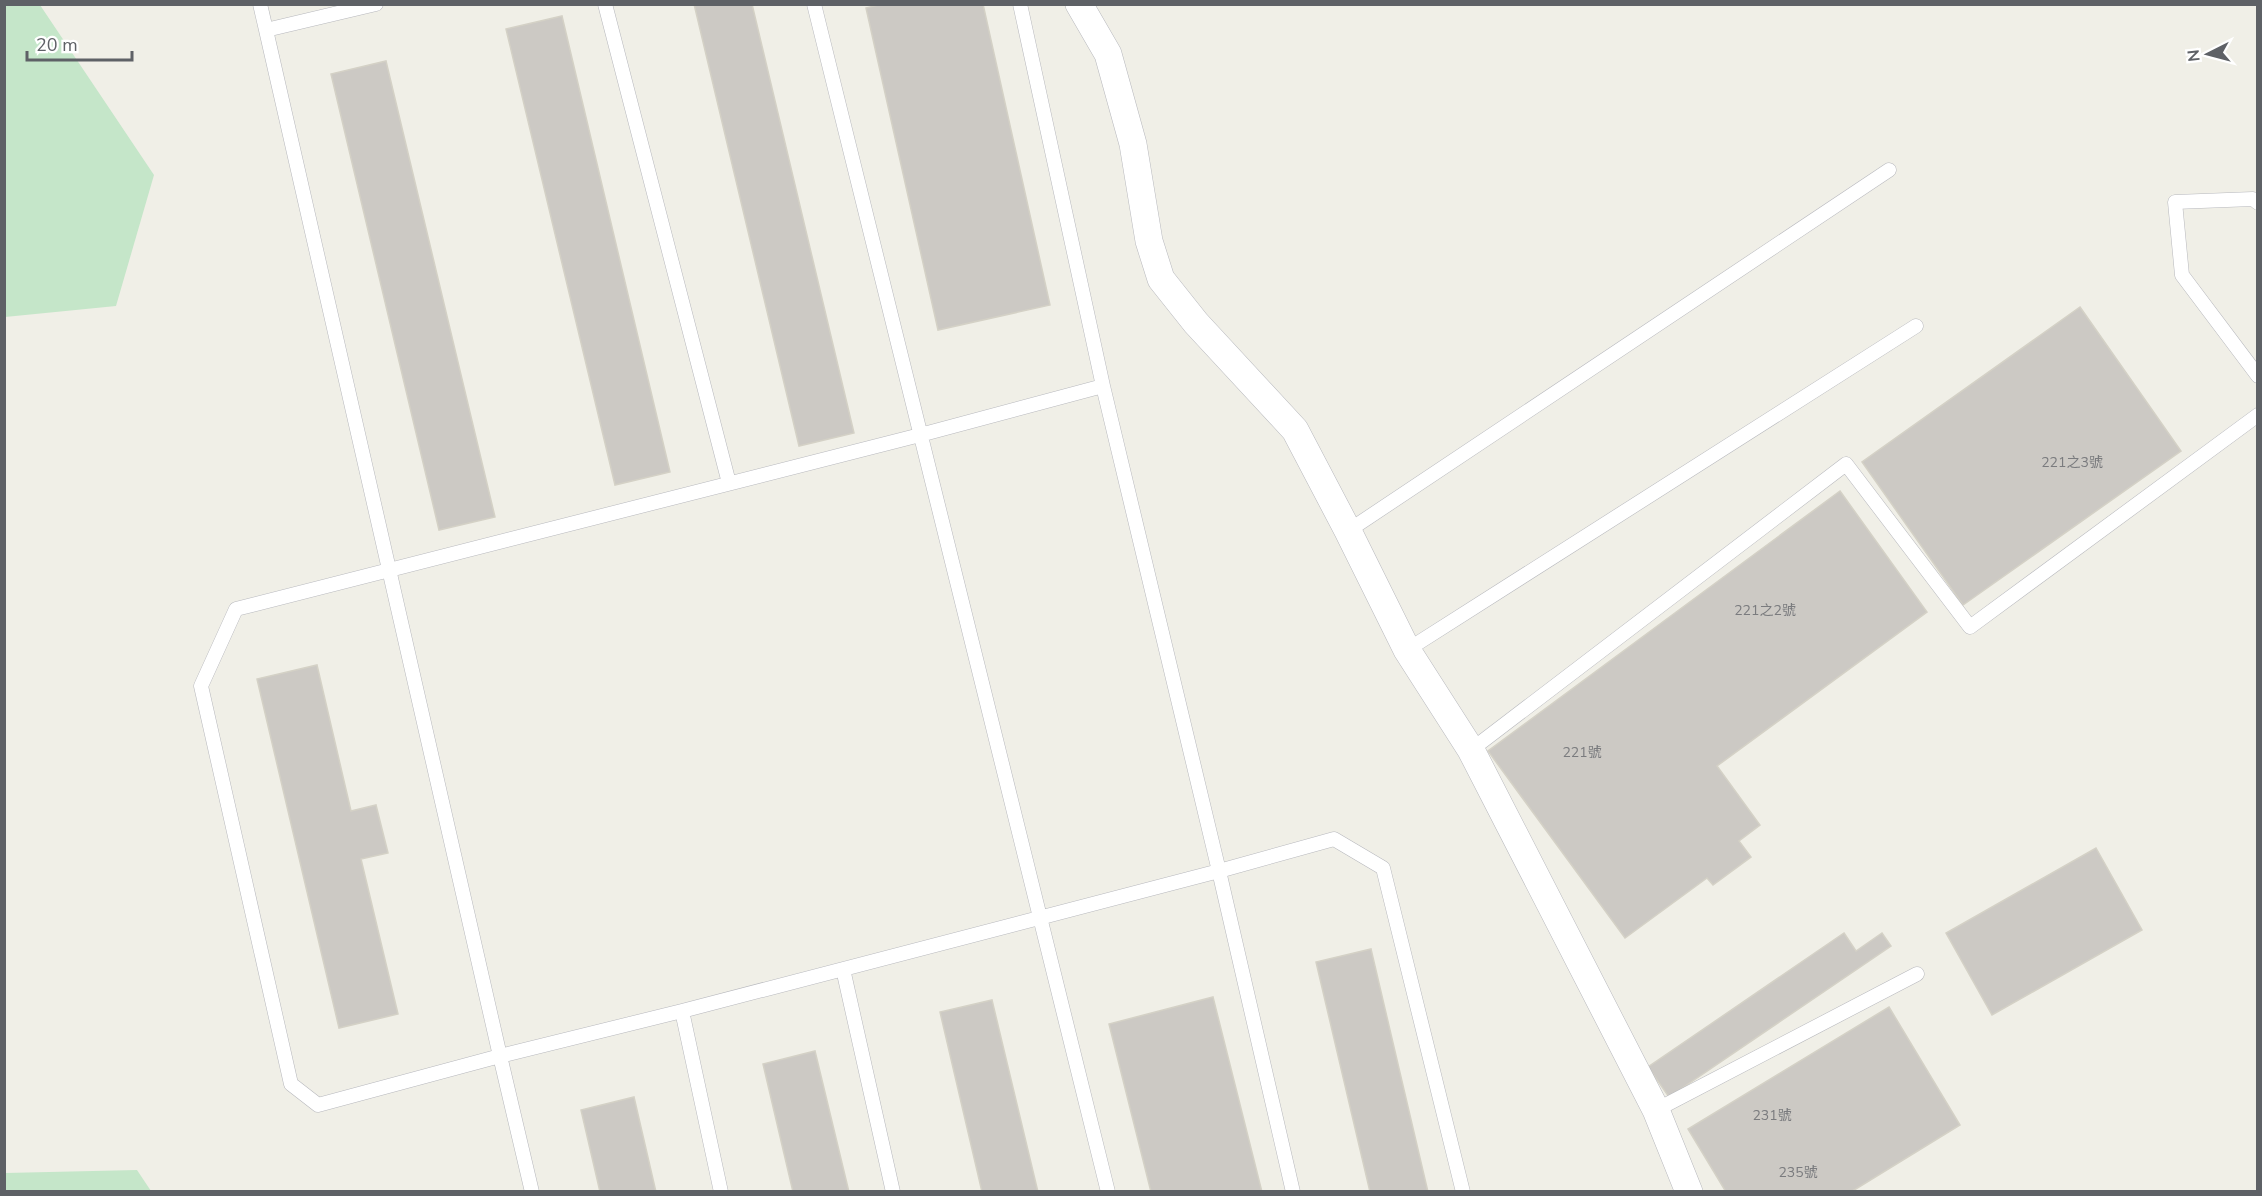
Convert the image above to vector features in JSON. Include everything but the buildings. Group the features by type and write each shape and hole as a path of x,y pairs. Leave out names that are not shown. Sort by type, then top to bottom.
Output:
{"street":[{"path":"1079,4 1108,54 1133,144 1149,241 1161,279 1196,323 1295,430 1407,650 1472,750 1656,1110 1689,1191"}],"lane":[{"path":"260,4 532,1191"},
{"path":"266,30 376,4"},
{"path":"605,4 729,483"},
{"path":"814,4 1108,1191"},
{"path":"1020,4 1103,386 1293,1191"},
{"path":"1348,531 1889,170"},
{"path":"2258,203 2253,199 2175,202 2182,275 2258,376"},
{"path":"1407,650 1916,326"},
{"path":"1103,386 920,435 236,609 201,686 291,1084 318,1105 500,1056 1040,918 1334,839 1383,868 1463,1191"},
{"path":"1472,750 1846,464 1970,627 2258,415"},
{"path":"843,969 893,1191"},
{"path":"1656,1110 1917,974"},
{"path":"682,1011 721,1191"}],"green space":[{"path":"5,4 40,5 154,175 116,306 5,317"},
{"path":"137,1170 151,1191 5,1191 5,1173"}]}
